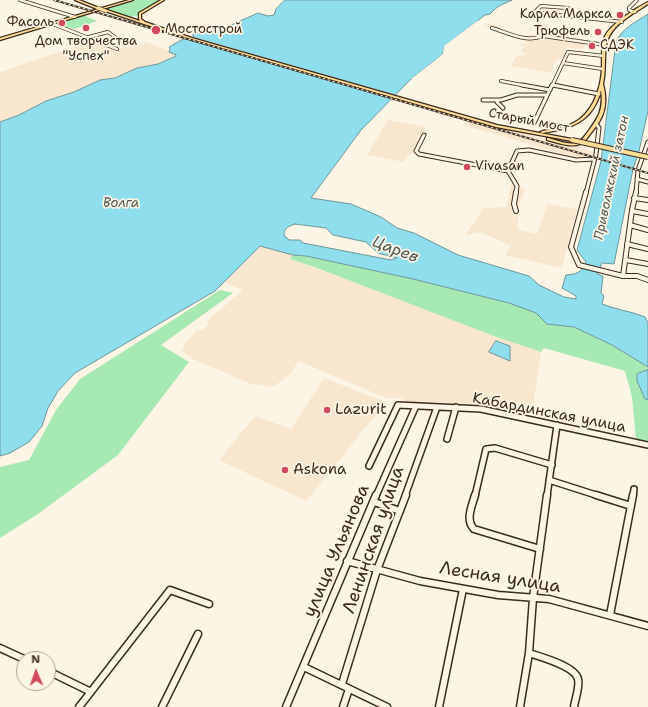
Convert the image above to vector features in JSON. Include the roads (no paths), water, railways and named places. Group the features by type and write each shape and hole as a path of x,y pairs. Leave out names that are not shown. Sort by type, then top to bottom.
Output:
{"main road":[{"name":"Старый мост","path":"76,0 97,9 187,37 476,120 533,134 555,136 648,157"},
{"path":"86,0 86,2 90,5"},
{"path":"0,39 53,24 97,9 132,0"},
{"path":"150,25 140,19 140,14 163,0"},
{"path":"533,134 560,130 573,126 586,117 595,105 599,94 602,83 605,45 609,33 648,3"},
{"path":"533,134 567,144 576,144 584,140 597,125 601,117 605,101 602,83"},
{"path":"555,136 555,132 560,130"}],"street":[{"path":"20,0 75,17"},
{"path":"635,12 629,10 629,8 637,0"},
{"path":"568,8 541,6 536,11 540,13 622,22"},
{"path":"53,24 117,49"},
{"path":"492,28 524,39 539,38 543,36 605,45"},
{"path":"88,37 108,32 124,44"},
{"path":"534,123 569,52 604,56"},
{"path":"563,63 603,70"},
{"path":"501,81 550,90"},
{"path":"553,85 599,94"},
{"path":"543,95 546,89"},
{"path":"497,102 502,99 512,98 517,94 529,96 547,95"},
{"path":"483,100 497,102 503,108"},
{"path":"597,125 599,128 594,159 571,247 582,265 604,272 623,276 637,276 648,280"},
{"path":"424,135 416,153 508,171"},
{"path":"623,276 634,198 636,193 636,179 648,142"},
{"path":"508,171 518,151 523,149 573,160 594,159"},
{"path":"508,171 516,186 514,204 516,211"},
{"path":"636,179 648,182"},
{"path":"634,198 648,200"},
{"path":"632,211 648,214"},
{"path":"630,225 648,230"},
{"path":"627,244 648,249"},
{"path":"626,260 648,264"},
{"name":"Кабардинская улица","path":"369,466 398,405 481,409 648,445"},
{"name":"улица Ульянова","path":"286,707 347,561 416,406"},
{"name":"Ленинская улица","path":"342,684 377,570 400,511 437,407"},
{"path":"447,439 456,407"},
{"path":"520,707 529,653 533,598 557,425"},
{"path":"540,549 474,529 470,525 469,520 486,449 495,448 552,465"},
{"path":"549,480 631,506"},
{"path":"610,615 634,489"},
{"path":"374,502 400,511"},
{"name":"Лесная улица","path":"347,561 420,581 498,595 549,599 648,626"},
{"path":"439,707 463,589"},
{"path":"79,707 170,590 209,604"},
{"path":"162,707 198,634"},
{"path":"0,648 16,655"},
{"path":"529,653 569,668 576,673 578,678 574,707"},
{"path":"304,666 387,707"},
{"path":"56,675 91,692"},
{"path":"343,707 349,689"}],"water":[{"name":"Волга","path":"285,0 512,0 498,7 490,14 485,15 446,45 444,47 443,54 411,79 361,130 311,198 351,204 381,217 397,228 414,233 458,255 529,276 539,285 564,297 576,299 576,296 562,288 566,275 578,272 582,269 586,262 577,250 601,161 616,42 626,29 648,14 648,111 639,151 633,169 614,264 602,263 597,274 603,276 601,293 604,296 602,304 645,317 648,323 648,367 612,345 574,327 547,324 536,313 509,303 413,279 306,256 293,255 260,246 215,291 75,373 58,391 48,408 42,426 29,442 10,453 0,456 0,122 19,115 46,101 74,92 100,80 115,78 137,68 158,64 176,56 169,52 169,47 181,40 193,37 193,34 197,30 201,31 212,26 222,29 258,13 268,16 274,15 276,9","holes":["295,224 326,228 333,235 366,242 378,253 397,258 391,260 303,243 300,240 289,240 284,235 286,229"]},
{"path":"496,341 510,346 510,361 489,352"},
{"path":"648,370 648,400 645,399 637,381 637,374"}],"railway":[{"path":"54,0 648,173"}],"place":[{"name":"Карла Маркса","path":"620,15"},
{"name":"Фасоль","path":"62,23"},
{"name":"Дом творчества \"Успех\"","path":"86,28"},
{"name":"Мостострой","path":"156,30"},
{"name":"Трюфель","path":"598,32"},
{"name":"СДЭК","path":"592,46"},
{"name":"Vivasan","path":"467,167"},
{"name":"Lazurit","path":"327,410"},
{"name":"Askona","path":"285,470"}],"water label":[{"name":"Приволжский затон","path":"612,178"},
{"name":"Царев","path":"395,250"}]}
